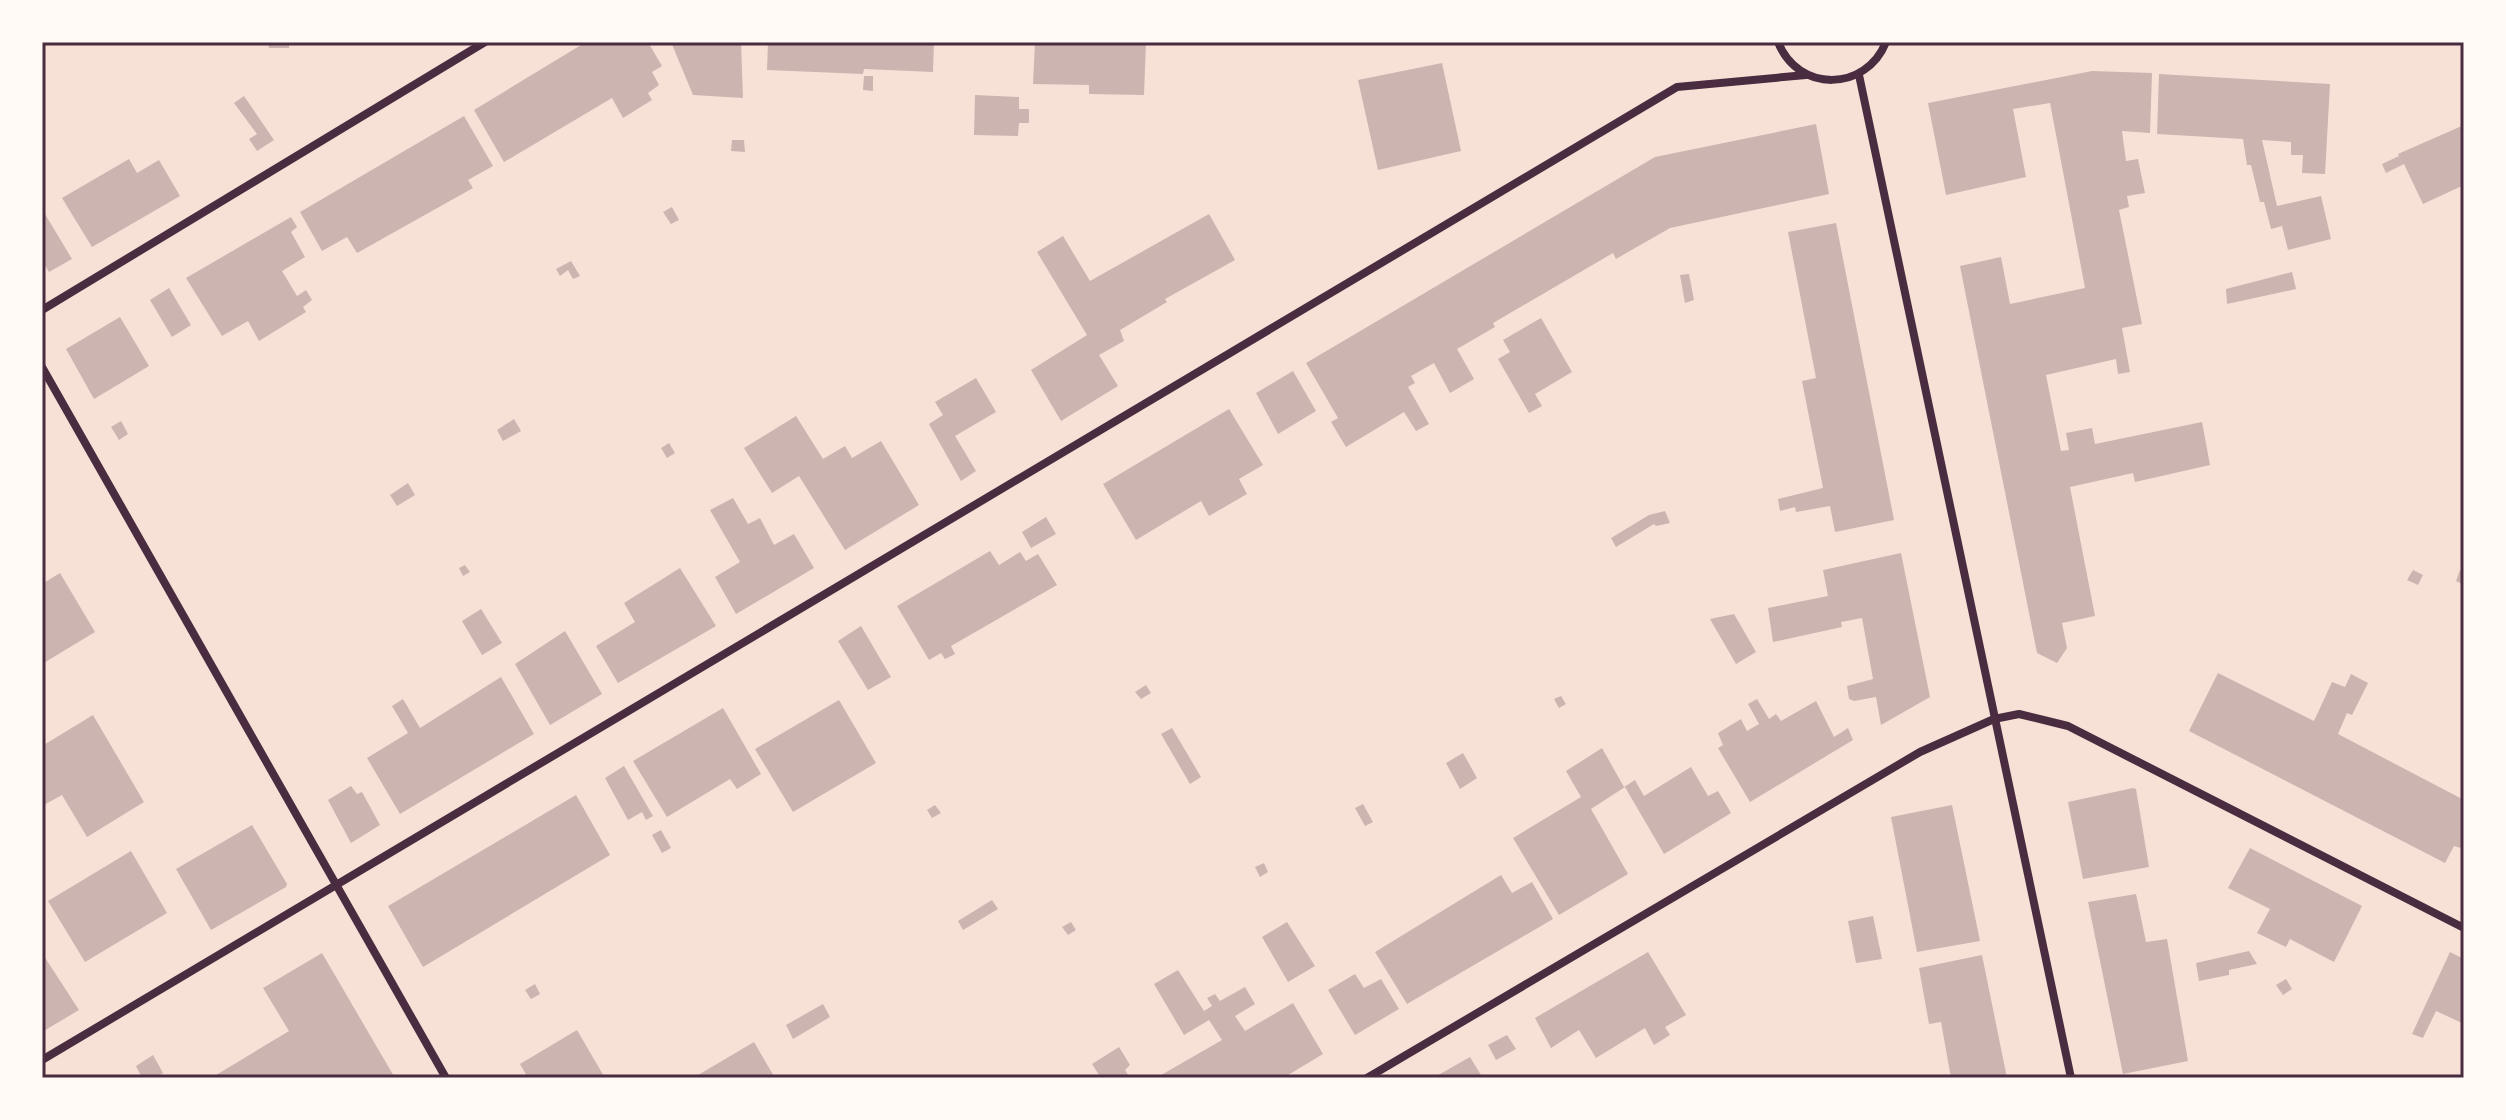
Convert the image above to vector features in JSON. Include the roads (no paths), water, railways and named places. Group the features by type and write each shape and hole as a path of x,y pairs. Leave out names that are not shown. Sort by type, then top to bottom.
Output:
{"street":[{"path":"42,310 485,42"},
{"path":"1778,42 1790,63 1806,75 1825,81 1845,80 1859,75 1875,62 1886,42"},
{"path":"42,1060 1677,87 1806,75"},
{"path":"1859,75 2071,1078"},
{"path":"42,367 446,1078"},
{"path":"1367,1078 1920,752 1994,719 2019,714 2068,726 2464,928"}]}
